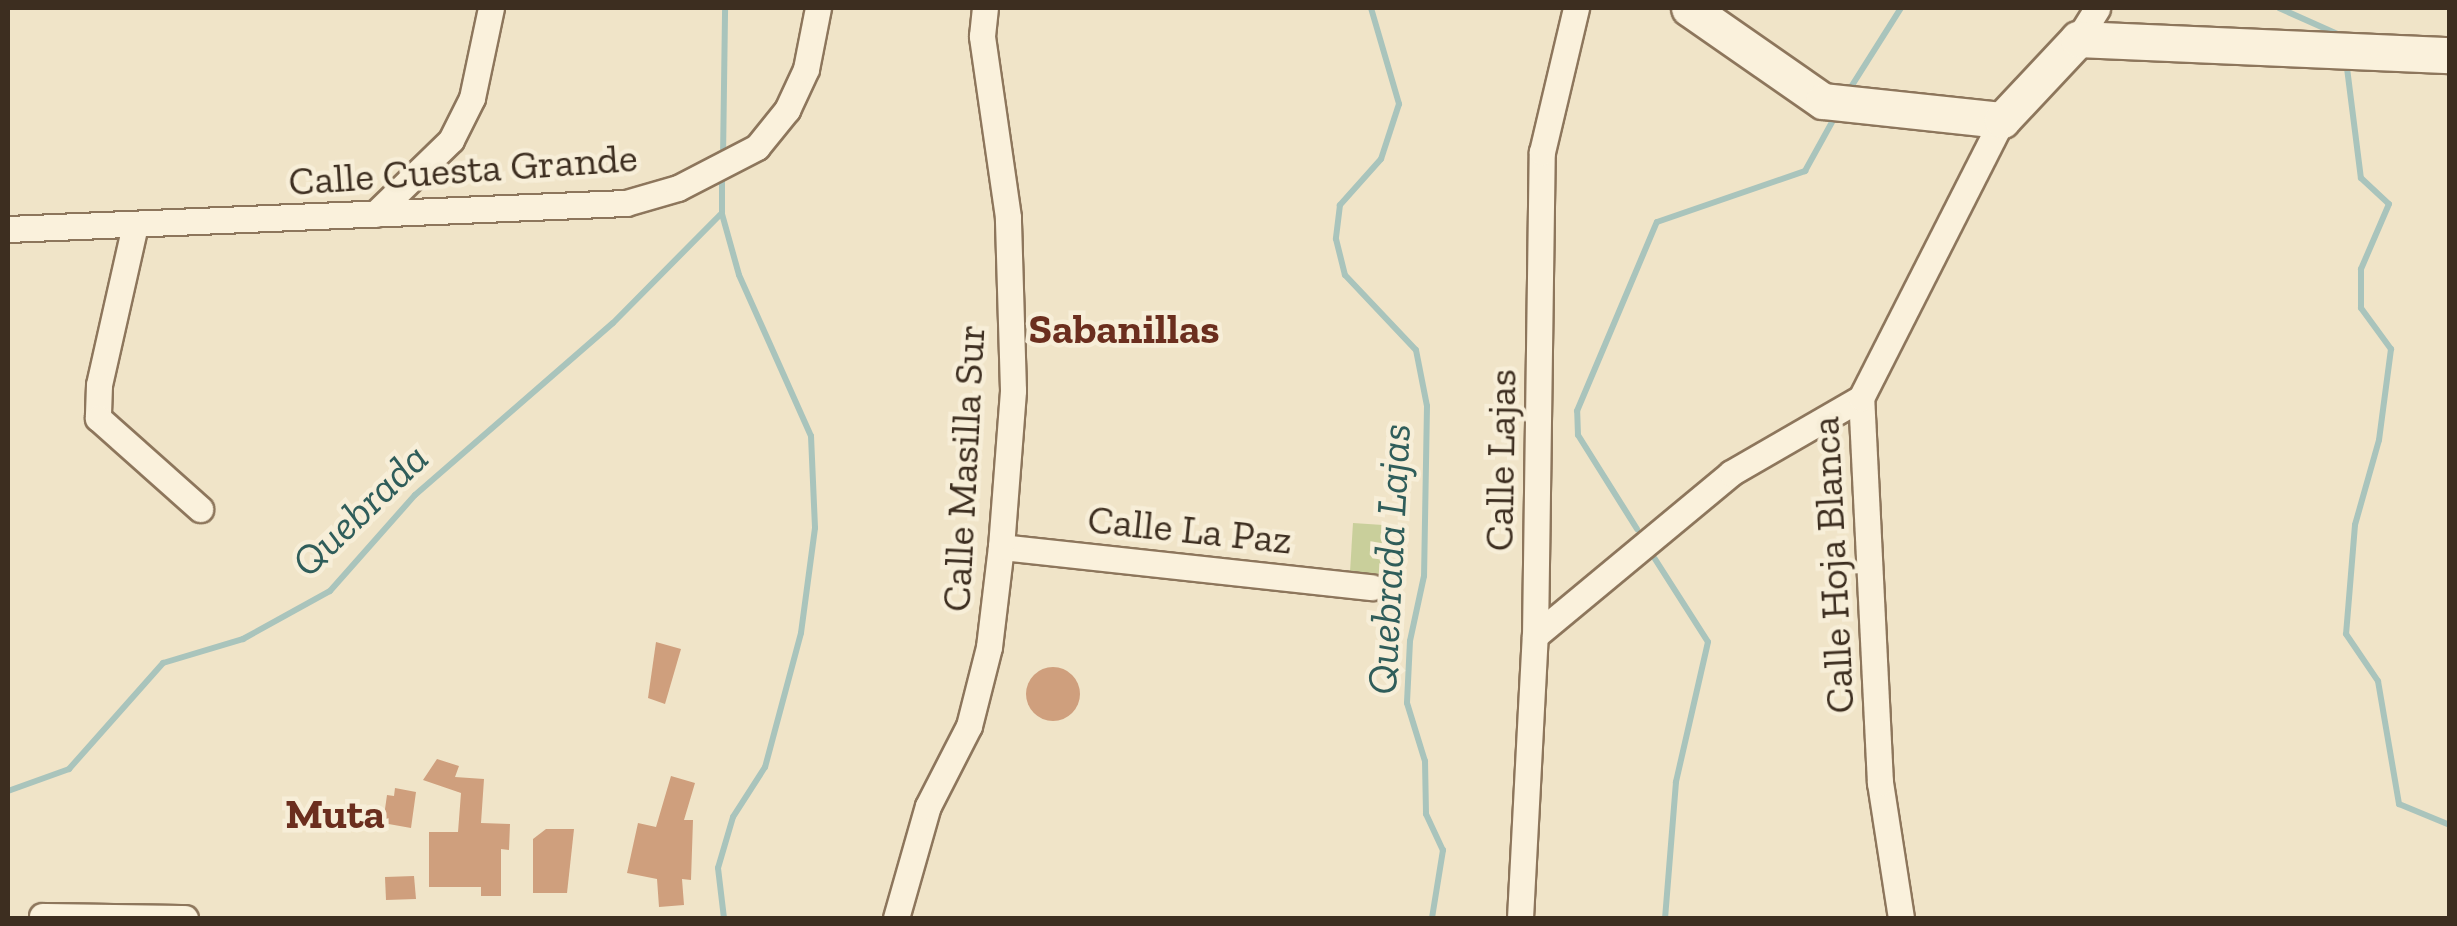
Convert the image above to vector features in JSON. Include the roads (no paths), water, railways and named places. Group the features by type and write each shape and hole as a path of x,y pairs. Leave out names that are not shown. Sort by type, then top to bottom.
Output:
{"main road":[{"path":"1689,8 1824,101 2002,120 2078,39 2450,55"}],"street":[{"path":"375,214 451,140 472,98 490,8"},
{"name":"Calle Cuesta Grande","path":"8,229 626,203 678,188 757,147 787,110 806,69 818,8"},
{"name":"Calle Masilla Sur","path":"896,918 928,806 969,726 989,647 1001,547 1013,390 1008,217 982,36 985,8"},
{"name":"Calle Lajas","path":"1520,918 1534,636 1542,152 1576,8"},
{"path":"2078,39 2097,8"},
{"name":"Calle Hoja Blanca","path":"1902,918 1880,783 1860,398 2002,120"},
{"path":"135,226 99,386 98,418 200,510"},
{"path":"1534,636 1731,474 1860,398"},
{"name":"Calle La Paz","path":"1001,547 1372,587"},
{"path":"42,916 185,918"}],"waterway":[{"path":"723,158 725,8"},
{"name":"Quebrada Lajas","path":"1371,8 1399,104 1381,159 1340,205 1336,239 1345,275 1416,350 1427,406 1424,576 1410,641 1407,703 1425,761 1426,814 1443,850 1432,918"},
{"path":"1851,87 1901,8"},
{"path":"2279,8 2340,35"},
{"path":"2346,60 2361,178 2389,204 2361,269 2361,308 2391,349 2379,440 2355,525 2346,634 2378,681 2399,804 2450,825"},
{"path":"1637,529 1578,435 1577,411 1657,222 1805,171 1832,122"},
{"path":"722,175 722,214 739,275 811,436 815,528 801,633 765,767 733,817 718,868 724,918"},
{"name":"Quebrada","path":"8,791 69,769 163,663 243,639 330,591 415,495 613,323 721,214"},
{"path":"1655,559 1708,642 1676,782 1665,918"}],"district":[{"name":"Sabanillas","path":"1124,329"},
{"name":"Muta","path":"335,814"}]}
